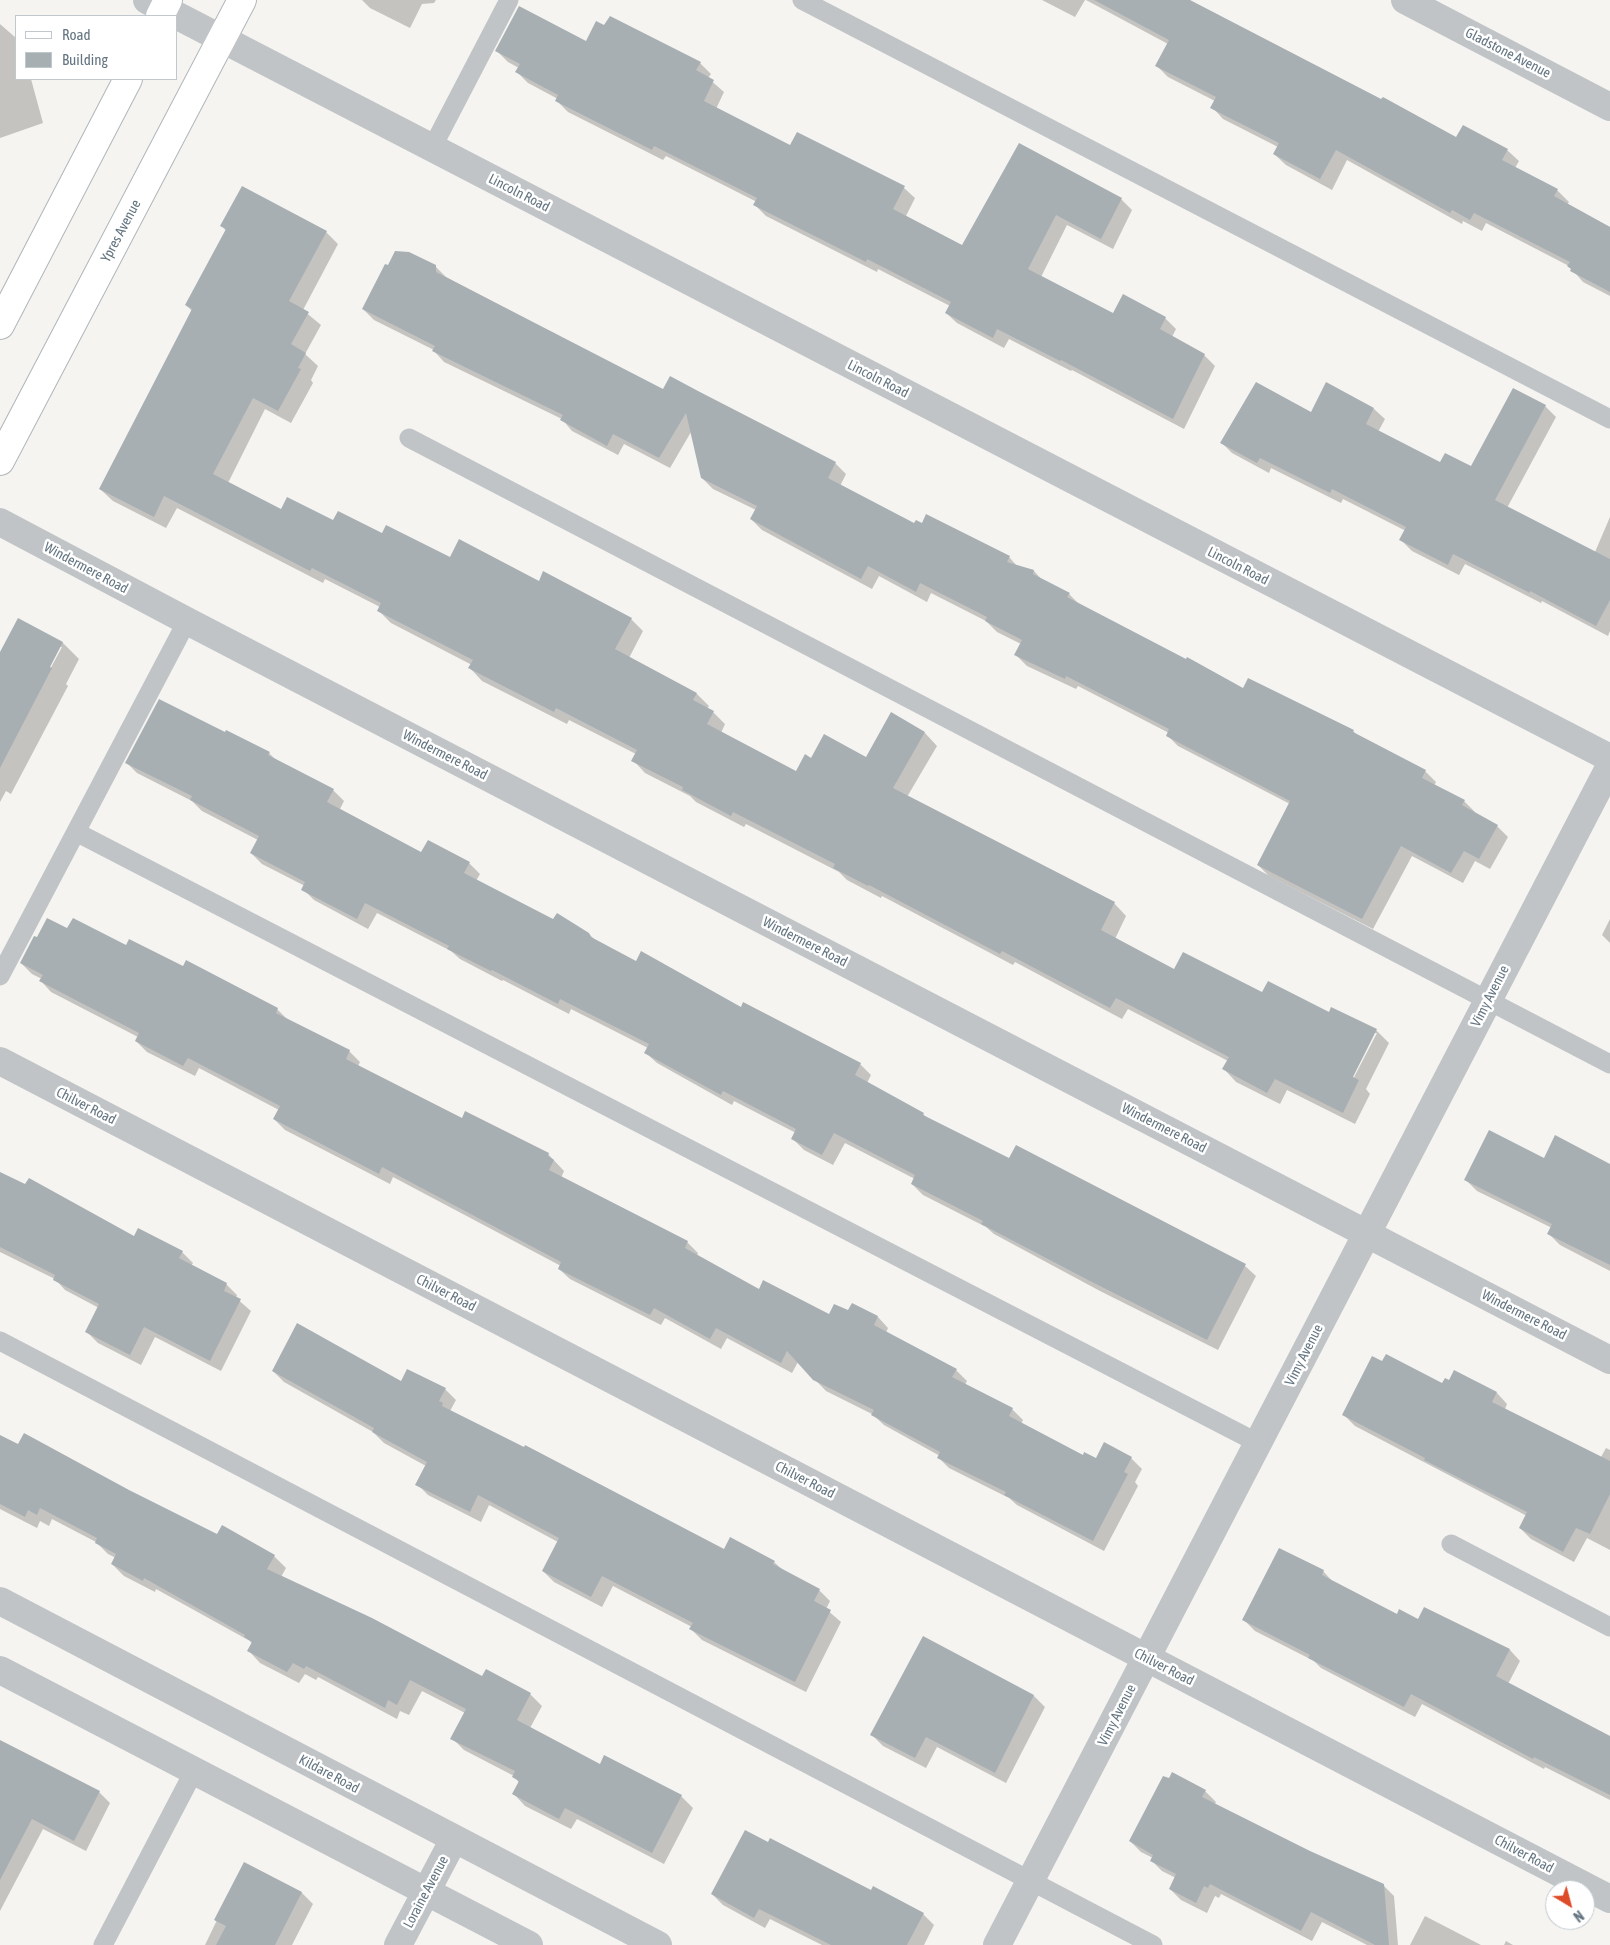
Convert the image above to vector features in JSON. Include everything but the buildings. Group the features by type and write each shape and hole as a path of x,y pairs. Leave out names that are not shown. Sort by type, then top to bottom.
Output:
{"main road":[{"name":"Ypres Avenue","path":"0,461 242,0"},
{"path":"0,325 127,80"}],"street":[{"name":"Gladstone Avenue","path":"1405,0 1610,106"},
{"name":"Lincoln Road","path":"160,6 176,15"},
{"name":"Lincoln Road","path":"178,16 1610,758"},
{"name":"Windermere Road","path":"0,522 1610,1360"},
{"name":"Vimy Avenue","path":"997,1945 1610,766"},
{"name":"Chilver Road","path":"0,1061 1610,1899"},
{"name":"Kildare Road","path":"0,1601 658,1945"},
{"path":"0,1670 529,1945"},
{"name":"Loraine Avenue","path":"398,1945 454,1839"}],"lane":[{"path":"432,148 510,0"},
{"path":"802,0 1610,419"},
{"path":"409,438 1610,1064"},
{"path":"0,976 187,621"},
{"path":"76,832 1258,1443"},
{"path":"0,1341 1153,1945"},
{"path":"1452,1544 1610,1627"},
{"path":"103,1945 194,1771"}]}
